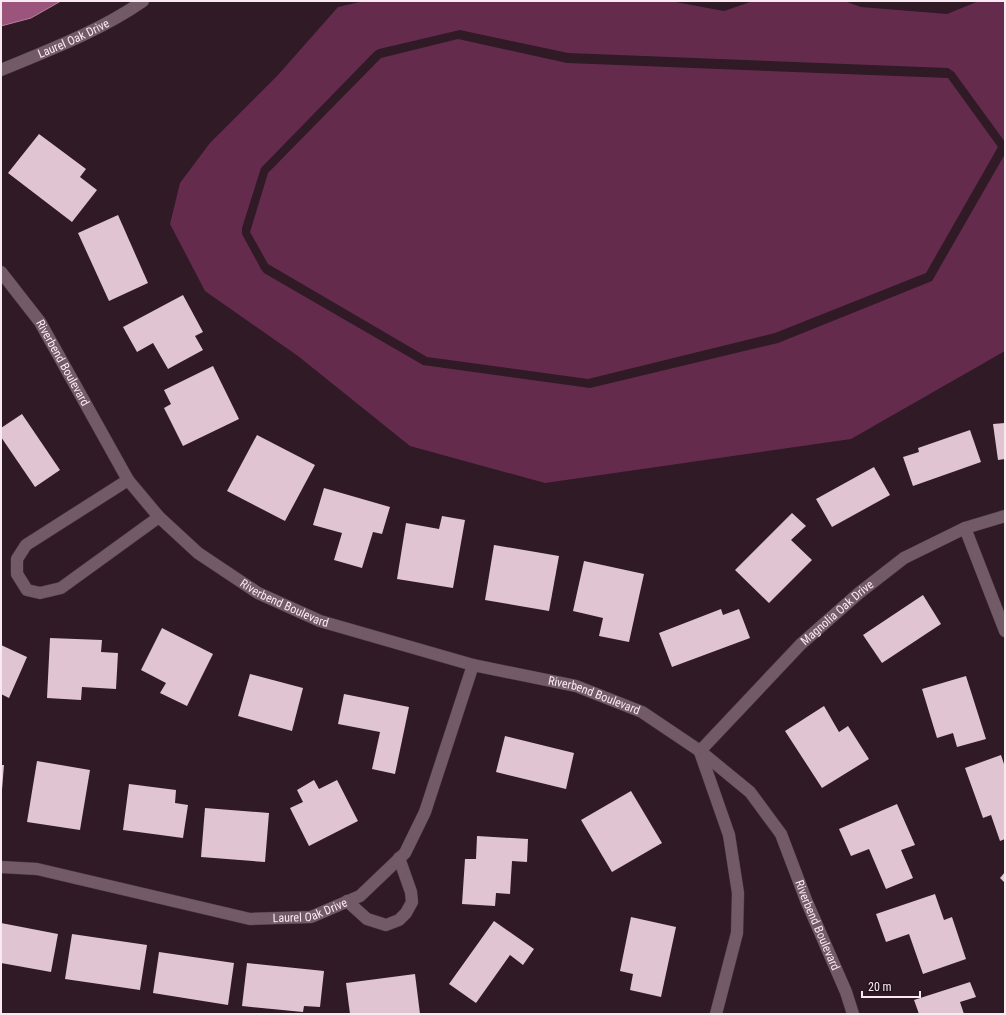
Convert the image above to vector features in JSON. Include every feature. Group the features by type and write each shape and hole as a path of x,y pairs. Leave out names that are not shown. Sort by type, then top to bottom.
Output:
{"street":[{"name":"Laurel Oak Drive","path":"1,70 75,39 133,8 143,1"},
{"name":"Riverbend Boulevard","path":"1,272 40,322 128,480 160,517 198,553 258,594 320,621 473,665 576,686 642,712 700,751 750,792 781,834 806,900 846,992 853,1014"},
{"path":"128,480 26,545 17,559 17,574 27,590 40,593 61,588 160,517"},
{"name":"Magnolia Oak Drive","path":"700,751 802,644 859,593 904,558 965,528 1005,516"},
{"path":"965,528 1005,631"},
{"name":"Laurel Oak Drive","path":"1,867 37,869 250,919 311,916 360,896 405,852 426,812 473,665"},
{"path":"700,751 729,835 738,893 737,933 716,1014"},
{"path":"347,901 367,919 386,925 399,920 406,913 412,902 411,892 399,858"}],"shaded area":[{"path":"1,1 61,1 31,18 1,26"},
{"path":"364,1 670,1 724,11 753,1 844,1 861,7 947,14 979,1 1005,1 1005,142 954,72 948,68 568,53 460,30 379,49 375,51 261,168 242,228 242,234 264,273 423,365 590,388 778,343 932,281 1005,154 1005,351 851,439 545,483 410,446 298,356 205,291 170,224 180,183 210,143 278,75 338,7"},
{"path":"458,39 567,63 948,78 998,147 926,273 775,333 588,379 427,357 268,264 250,232 268,173 381,58"}],"building":[{"path":"39,134 86,169 80,177 97,190 72,222 8,173"},
{"path":"118,215 148,283 109,301 78,233"},
{"path":"183,295 203,332 195,336 203,350 168,369 153,343 137,352 123,327"},
{"path":"213,366 239,419 183,446 164,408 171,404 164,390"},
{"path":"22,414 60,470 35,487 1,437 1,428"},
{"path":"1005,423 1005,459 998,460 993,424"},
{"path":"970,430 981,462 913,486 903,457 919,452 918,448"},
{"path":"257,435 315,465 285,521 227,491"},
{"path":"874,467 890,495 832,527 816,499"},
{"path":"324,488 390,507 382,534 373,532 362,568 334,560 342,533 313,525"},
{"path":"792,513 806,526 791,540 812,560 769,603 735,570"},
{"path":"442,516 465,520 453,588 397,579 406,523 439,529"},
{"path":"494,545 559,556 549,611 485,600"},
{"path":"584,561 644,574 629,642 599,636 603,618 573,611"},
{"path":"923,595 941,624 882,663 863,635"},
{"path":"721,609 723,615 739,609 750,638 672,667 659,633"},
{"path":"162,628 213,654 187,706 160,693 166,683 141,670"},
{"path":"50,638 102,640 101,652 118,653 116,689 82,687 81,700 47,698"},
{"path":"1,645 27,657 9,698 1,694"},
{"path":"250,674 303,688 292,731 238,716"},
{"path":"966,676 986,739 957,747 953,733 937,738 922,689"},
{"path":"344,694 409,707 395,774 372,769 380,732 338,724"},
{"path":"824,706 839,732 848,726 869,759 822,788 785,731"},
{"path":"505,736 574,753 566,789 496,772"},
{"path":"1001,755 1005,767 1005,839 1000,841 991,815 983,818 965,768"},
{"path":"37,761 90,770 80,830 27,822"},
{"path":"1,765 4,765 2,790 1,790"},
{"path":"314,780 319,789 337,780 358,821 309,846 290,808 303,802 297,790"},
{"path":"129,784 176,790 175,803 188,805 183,838 123,830"},
{"path":"631,791 662,843 612,872 581,820"},
{"path":"897,804 915,845 901,850 913,878 886,889 869,849 851,856 839,829"},
{"path":"205,808 269,813 265,862 201,857"},
{"path":"477,836 528,839 527,862 512,861 510,894 496,893 495,906 462,904 465,859 476,859"},
{"path":"1005,872 1005,883 1000,878"},
{"path":"935,894 944,920 952,917 966,959 923,974 909,934 886,942 876,914"},
{"path":"631,917 676,927 661,997 630,990 633,974 620,971"},
{"path":"494,921 534,949 523,965 510,955 476,1003 449,984"},
{"path":"1,923 58,934 51,972 1,963"},
{"path":"72,934 147,945 140,990 65,979"},
{"path":"159,952 234,963 228,1005 153,993"},
{"path":"247,963 324,971 320,1007 304,1006 303,1012 242,1006"},
{"path":"415,974 420,1014 350,1014 346,983"},
{"path":"970,982 976,997 960,1002 964,1014 919,1014 914,1000"}]}
